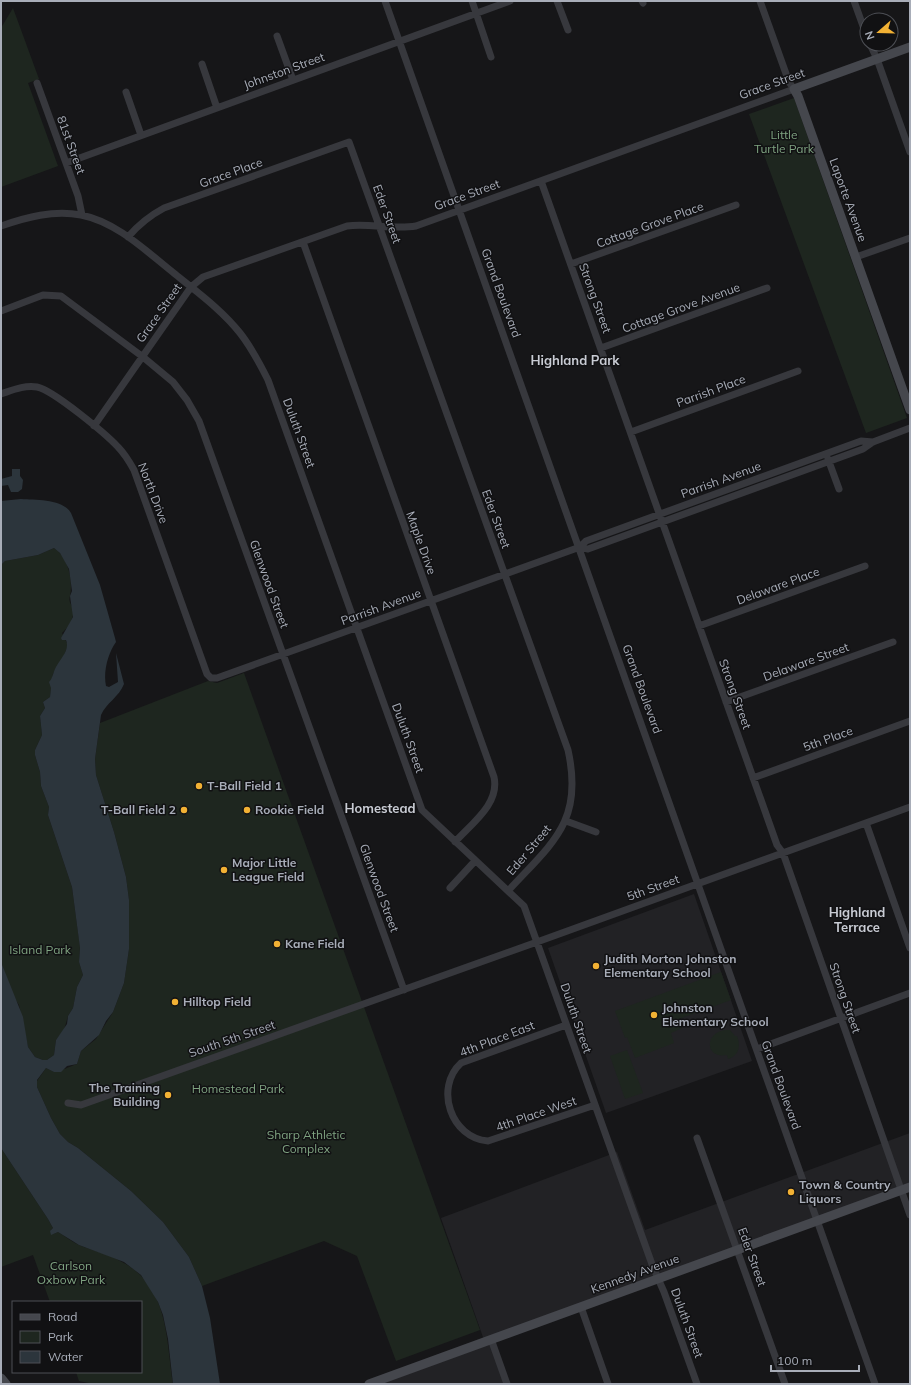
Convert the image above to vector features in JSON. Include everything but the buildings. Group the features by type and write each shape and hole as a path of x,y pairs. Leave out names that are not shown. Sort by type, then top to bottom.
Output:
{"street":[{"name":"Grand Boulevard","path":"385,1 876,1384"},
{"path":"472,1 491,56"},
{"name":"Johnston Street","path":"66,163 510,1"},
{"path":"557,1 568,30"},
{"name":"Laporte Avenue","path":"760,1 789,82 798,96 910,410"},
{"path":"854,1 859,15"},
{"path":"278,36 293,80"},
{"name":"Grace Street","path":"94,426 191,287 203,277 347,226 360,224 402,228 416,226 910,47"},
{"path":"874,52 910,152"},
{"path":"202,64 217,108"},
{"name":"81st Street","path":"37,83 78,196 82,215"},
{"path":"126,92 141,135"},
{"name":"Eder Street","path":"350,142 568,750 573,773 571,805 566,820 545,850 508,891"},
{"name":"Grace Place","path":"128,237 148,216 164,208 350,142"},
{"name":"Strong Street","path":"541,180 777,846 783,853 841,1018 906,1189 910,1214"},
{"name":"Cottage Grove Place","path":"572,264 736,205"},
{"name":"Duluth Street","path":"1,226 35,215 58,213 82,215 104,223 128,237 191,287 224,315 240,333 268,380 422,810 524,906 697,1384"},
{"path":"856,257 910,238"},
{"name":"Maple Drive","path":"302,242 495,783 495,790 490,803 455,842"},
{"name":"Cottage Grove Avenue","path":"601,348 768,288"},
{"name":"Glenwood Street","path":"1,311 42,295 52,294 61,296 143,357 173,382 187,400 199,421 404,990"},
{"name":"Parrish Place","path":"631,432 798,371"},
{"name":"North Drive","path":"1,394 22,387 37,387 49,391 94,426 127,457 134,470 207,674 211,678"},
{"name":"Parrish Avenue","path":"580,547 588,549 829,462 863,449 873,442 910,428"},
{"name":"Parrish Avenue","path":"211,678 217,678 283,655 504,575 580,547 586,541 827,454 861,442 873,442"},
{"path":"827,454 839,489"},
{"name":"Delaware Place","path":"699,626 865,566"},
{"name":"Delaware Street","path":"726,702 893,642"},
{"name":"5th Place","path":"753,778 910,721"},
{"name":"5th Street","path":"404,990 910,807"},
{"path":"566,820 596,832"},
{"path":"866,823 910,948"},
{"path":"450,888 475,861"},
{"name":"South 5th Street","path":"68,1103 81,1105 404,990"},
{"path":"757,1049 910,993"},
{"name":"4th Place East","path":"450,1110 448,1089 450,1077 460,1063 566,1025"},
{"name":"4th Place West","path":"450,1110 461,1129 480,1141 488,1141 497,1140 595,1105"},
{"name":"Eder Street","path":"697,1138 785,1384"},
{"name":"Kennedy Avenue","path":"369,1384 906,1189"},
{"path":"581,1307 608,1384"},
{"path":"491,1339 507,1384"},
{"path":"1,1378 6,1384"}],"shaded area":[{"name":"Johnston Elementary School","path":"694,894 752,1061 606,1113 548,948"},
{"path":"910,1133 910,1185 484,1340 441,1218 617,1152 645,1230"},
{"path":"490,1341 506,1384 374,1384"}],"green space":[{"path":"13,8 39,79 28,83 58,166 1,187 1,28"},
{"name":"Little Turtle Park","path":"794,98 907,418 866,433 749,114"},
{"name":"Island Park","path":"54,548 59,552 69,570 71,590 69,599 73,608 73,615 69,625 62,633 68,645 64,656 53,674 50,697 43,702 45,708 40,716 42,735 35,750 35,755 40,772 41,786 49,807 48,815 72,887 80,947 79,962 83,975 77,987 73,1008 68,1016 64,1030 56,1040 54,1055 47,1060 43,1060 35,1057 28,1047 19,1005 12,994 1,962 1,565 5,561 38,555"},
{"name":"Homestead Park","path":"244,673 480,1330 396,1361 357,1256 324,1241 202,1286 189,1257 163,1222 131,1191 78,1148 68,1142 60,1134 37,1087 37,1081 46,1068 54,1072 77,1064 81,1051 96,1039 113,1012 124,983 129,949 129,900 126,877 96,775 95,759 100,723 208,681 217,683"},
{"path":"721,972 731,1000 679,1019 682,1028 671,1033 674,1043 635,1058 627,1037 625,1038 615,1011"},
{"path":"730,1030 735,1036 737,1036 739,1043 735,1056 728,1059 727,1055 714,1053 711,1050 710,1045 713,1036 718,1032"},
{"path":"627,1050 643,1093 625,1099 610,1056"},
{"name":"Carlson Oxbow Park","path":"1,1148 48,1219 53,1228 51,1230 53,1234 58,1232 79,1245 117,1259 137,1272 149,1285 157,1300 166,1332 173,1384 93,1384 79,1381 76,1373 142,1373 142,1301 50,1301 33,1255 1,1267"}],"water":[{"path":"12,469 20,469 20,476 23,480 22,489 18,492 11,492 8,485 1,486 1,479 12,476"},
{"path":"21,499 49,501 62,505 71,513 100,585 116,642 107,663 105,675 106,686 109,687 118,682 116,653 124,684 122,689 101,715 95,759 96,775 126,877 129,900 129,949 124,983 113,1012 106,1021 99,1035 81,1051 77,1064 67,1066 61,1072 54,1072 46,1068 37,1080 37,1087 60,1134 68,1142 78,1148 131,1191 163,1222 189,1257 202,1286 210,1318 220,1384 173,1384 168,1339 163,1315 158,1302 141,1275 124,1262 79,1245 58,1232 51,1235 50,1231 53,1228 48,1219 1,1148 1,962 23,1017 28,1047 35,1057 43,1060 47,1060 54,1055 56,1040 67,1024 68,1016 73,1008 77,987 83,975 79,962 80,948 72,887 48,815 49,807 41,786 40,772 35,755 35,750 42,735 40,716 45,708 43,702 50,697 51,688 49,682 67,647 66,640 62,640 61,638 73,617 70,596 72,591 69,569 60,553 54,548 38,555 5,561 1,565 1,501"}],"place":[{"name":"T-Ball Field 1","path":"199,786"},
{"name":"T-Ball Field 2","path":"184,810"},
{"name":"Rookie Field","path":"247,810"},
{"name":"Major Little League Field","path":"224,870"},
{"name":"Kane Field","path":"277,944"},
{"name":"Judith Morton Johnston Elementary School","path":"596,966"},
{"name":"Hilltop Field","path":"175,1002"},
{"name":"Johnston Elementary School","path":"654,1015"},
{"name":"The Training Building","path":"168,1095"},
{"name":"Town & Country Liquors","path":"791,1192"}],"district":[{"name":"Highland Park","path":"575,360"},
{"name":"Homestead","path":"380,808"},
{"name":"Highland Terrace","path":"857,920"}],"park label":[{"name":"Sharp Athletic Complex","path":"306,1142"}]}
